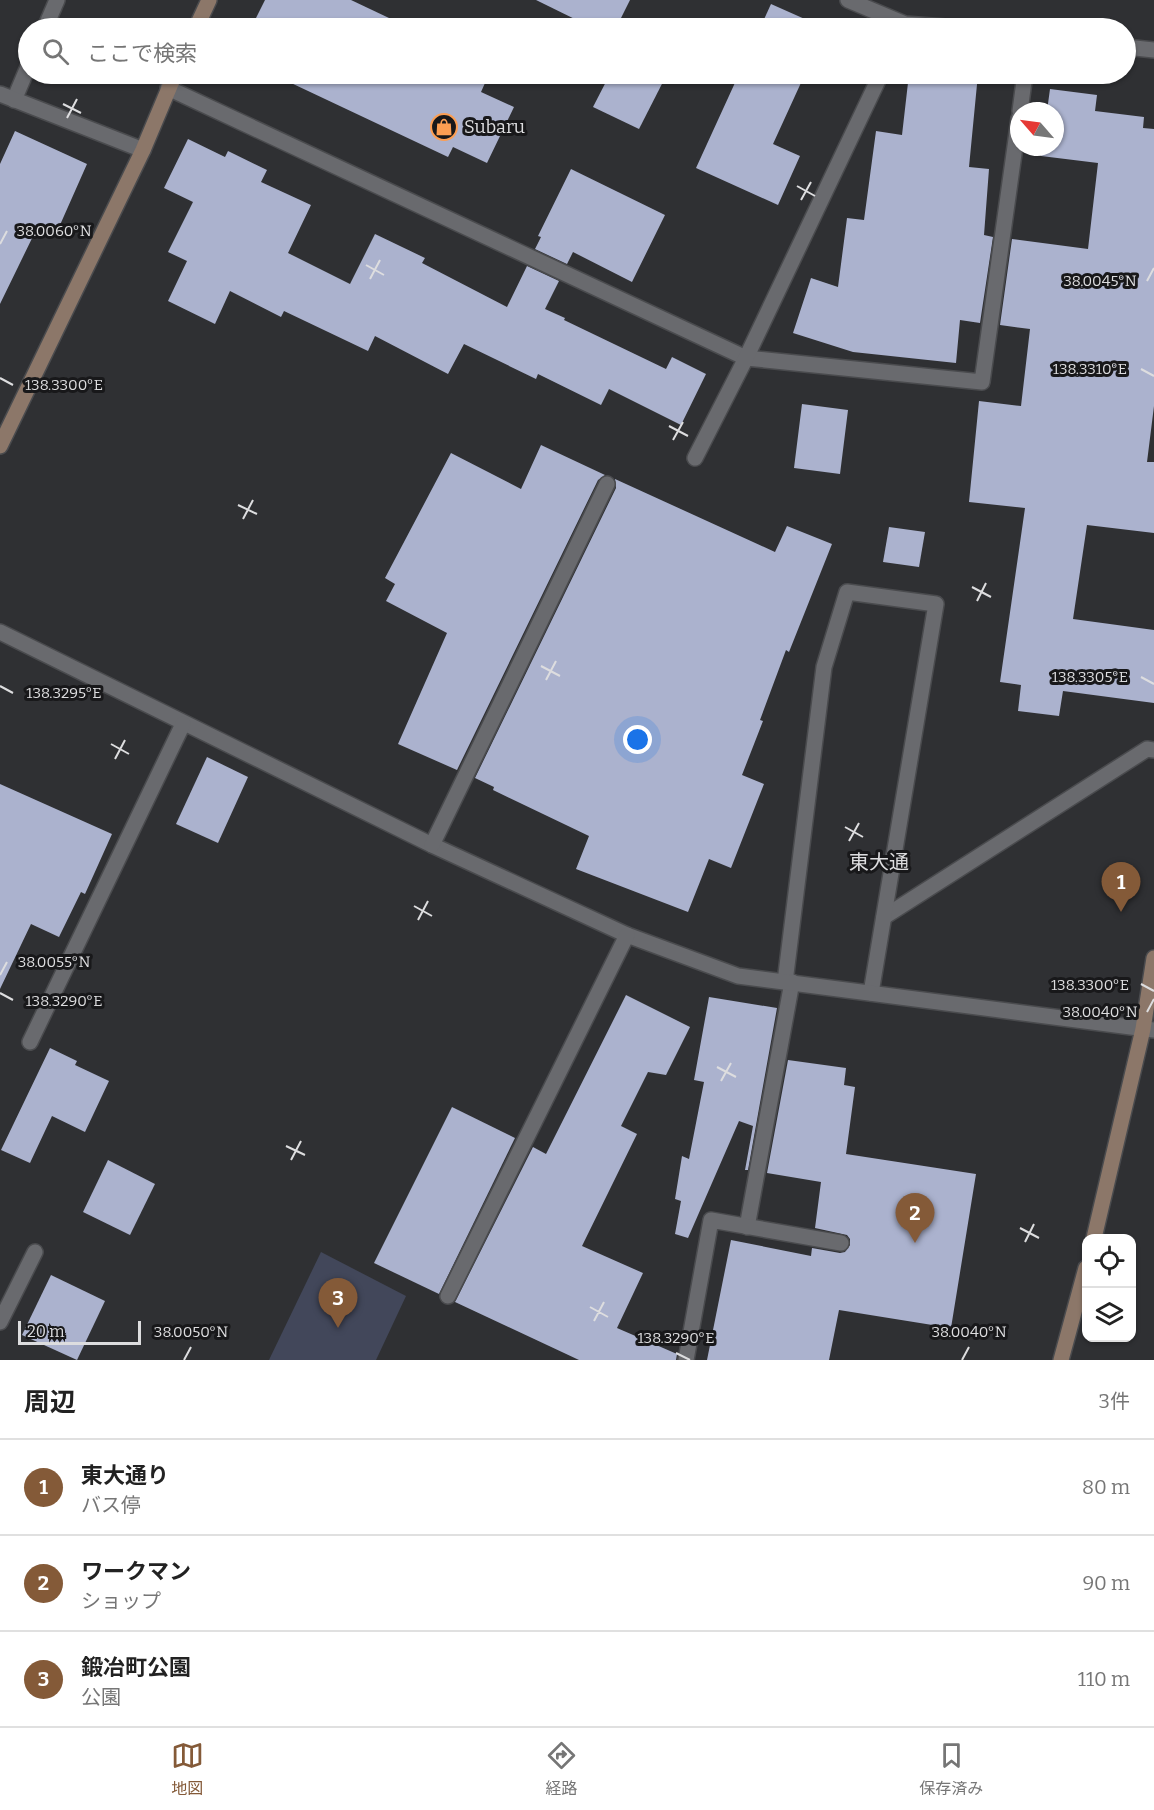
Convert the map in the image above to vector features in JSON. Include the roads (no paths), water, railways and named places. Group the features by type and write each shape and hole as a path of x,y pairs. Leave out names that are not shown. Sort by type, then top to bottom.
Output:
{"street":[{"path":"49,18 57,0"},
{"path":"201,18 209,0"},
{"path":"848,0 877,6 893,18"},
{"path":"1136,48 1154,50"},
{"path":"18,81 7,97 142,150"},
{"path":"0,446 142,150 171,84"},
{"path":"178,84 747,358 982,382 1014,156"},
{"path":"695,458 747,358 876,84"},
{"path":"1021,102 1024,84"},
{"path":"432,845 607,484"},
{"path":"747,1227 788,982 824,667 847,592 936,604 871,993"},
{"path":"0,632 432,845 627,934 738,976 1149,1030"},
{"path":"30,1042 183,724"},
{"path":"884,917 1147,749 1154,750"},
{"path":"448,1296 627,934"},
{"path":"1095,1234 1149,1030 1154,958"},
{"path":"686,1360 711,1220 841,1243"},
{"path":"0,1322 35,1252"},
{"path":"1061,1360 1082,1283"}],"place":[{"name":"Subaru","path":"444,127"},
{"name":"東大通り","path":"1121,912"},
{"name":"ワークマン","path":"915,1243"},
{"name":"鍛冶町公園","path":"338,1328"}],"district":[{"name":"東大通","path":"879,862"}]}
